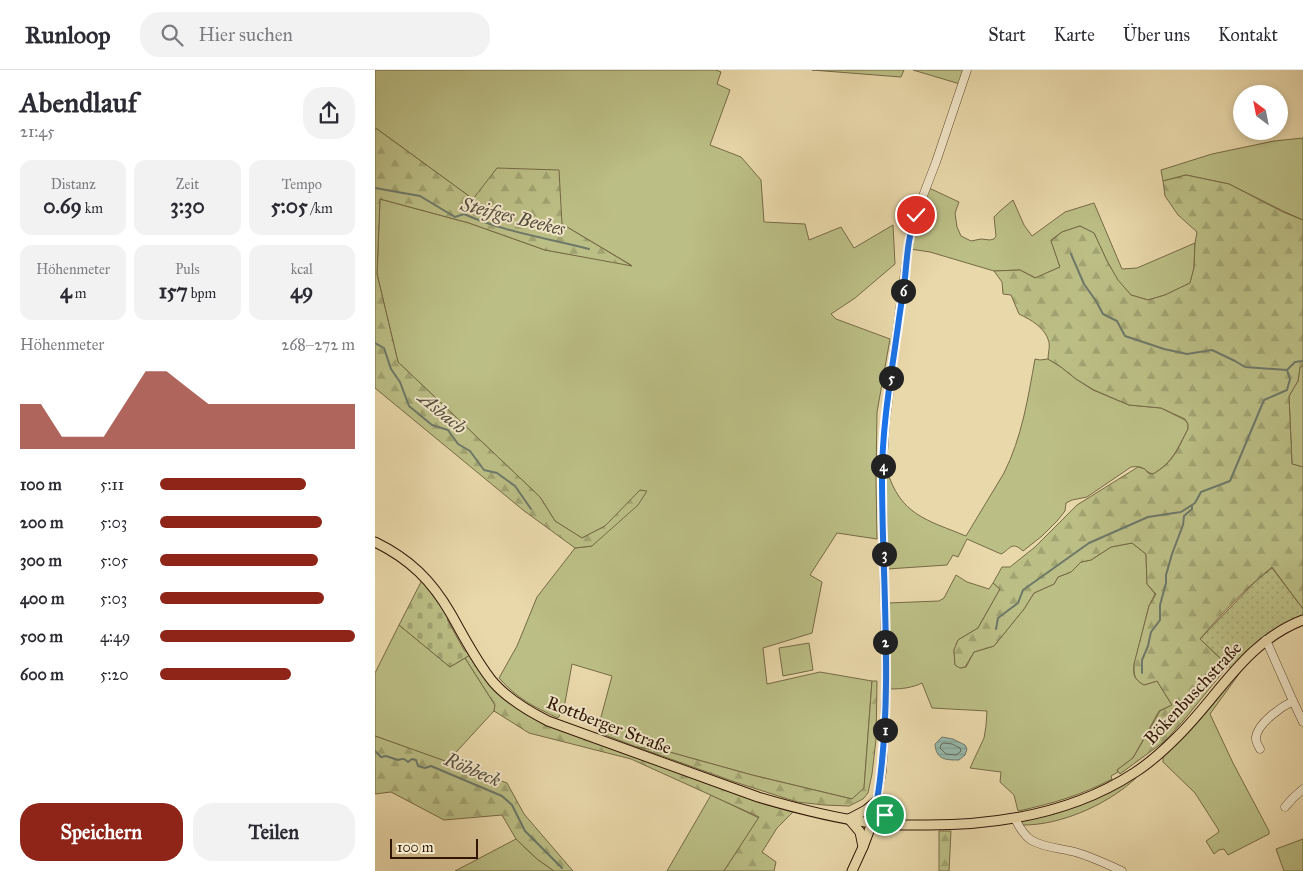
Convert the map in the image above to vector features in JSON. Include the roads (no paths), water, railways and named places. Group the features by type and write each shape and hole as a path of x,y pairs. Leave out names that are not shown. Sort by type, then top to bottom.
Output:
{"main road":[{"name":"Rottberger Straße","path":"375,542 396,553 421,573 441,598 472,652 493,682 505,694 537,716 758,797 788,806 872,823"},
{"name":"Bökenbuschstraße","path":"872,823 949,825 1015,819 1073,804 1110,787 1136,772 1179,735 1231,674 1266,640 1288,626 1303,620"},
{"path":"863,847 860,832 849,819 867,810 877,801 885,815 899,825"},
{"path":"852,871 872,823"}],"street":[{"path":"872,823 882,772 886,682 882,475 886,416 911,227 936,162 967,70"},
{"path":"1266,640 1303,722"},
{"path":"1259,749 1255,736 1266,720 1293,701"},
{"path":"1285,807 1303,789"},
{"path":"1015,819 1024,835 1035,842 1088,856 1122,871"}],"water":[{"path":"942,737 953,739 965,745 967,749 965,755 959,760 946,759 940,756 937,753 935,744"}],"waterway":[{"name":"Steifges Beekes","path":"375,188 420,196 455,217 464,214 510,230 589,249"},
{"path":"1071,254 1084,284 1103,314 1117,321 1125,336 1164,349 1187,354 1212,350 1245,367 1287,370 1295,362 1303,361"},
{"name":"Asbach","path":"375,343 384,348 391,369 400,382 409,406 432,425 448,430 458,444 470,451 484,470 497,473 515,486 531,509"},
{"path":"996,629 998,618 1018,603 1023,590 1089,543 1148,517 1181,512 1195,503 1201,492 1230,481 1264,400 1287,390 1290,379 1287,370"},
{"path":"1142,673 1142,660 1151,632 1160,620 1160,605 1172,554 1183,525 1184,516 1192,509 1192,506"},
{"name":"Röbbeck","path":"375,751 381,757 386,756 398,760 404,759 408,762 412,759 416,760 418,766 425,768 431,766 502,796 512,805 525,831 562,868"}]}
